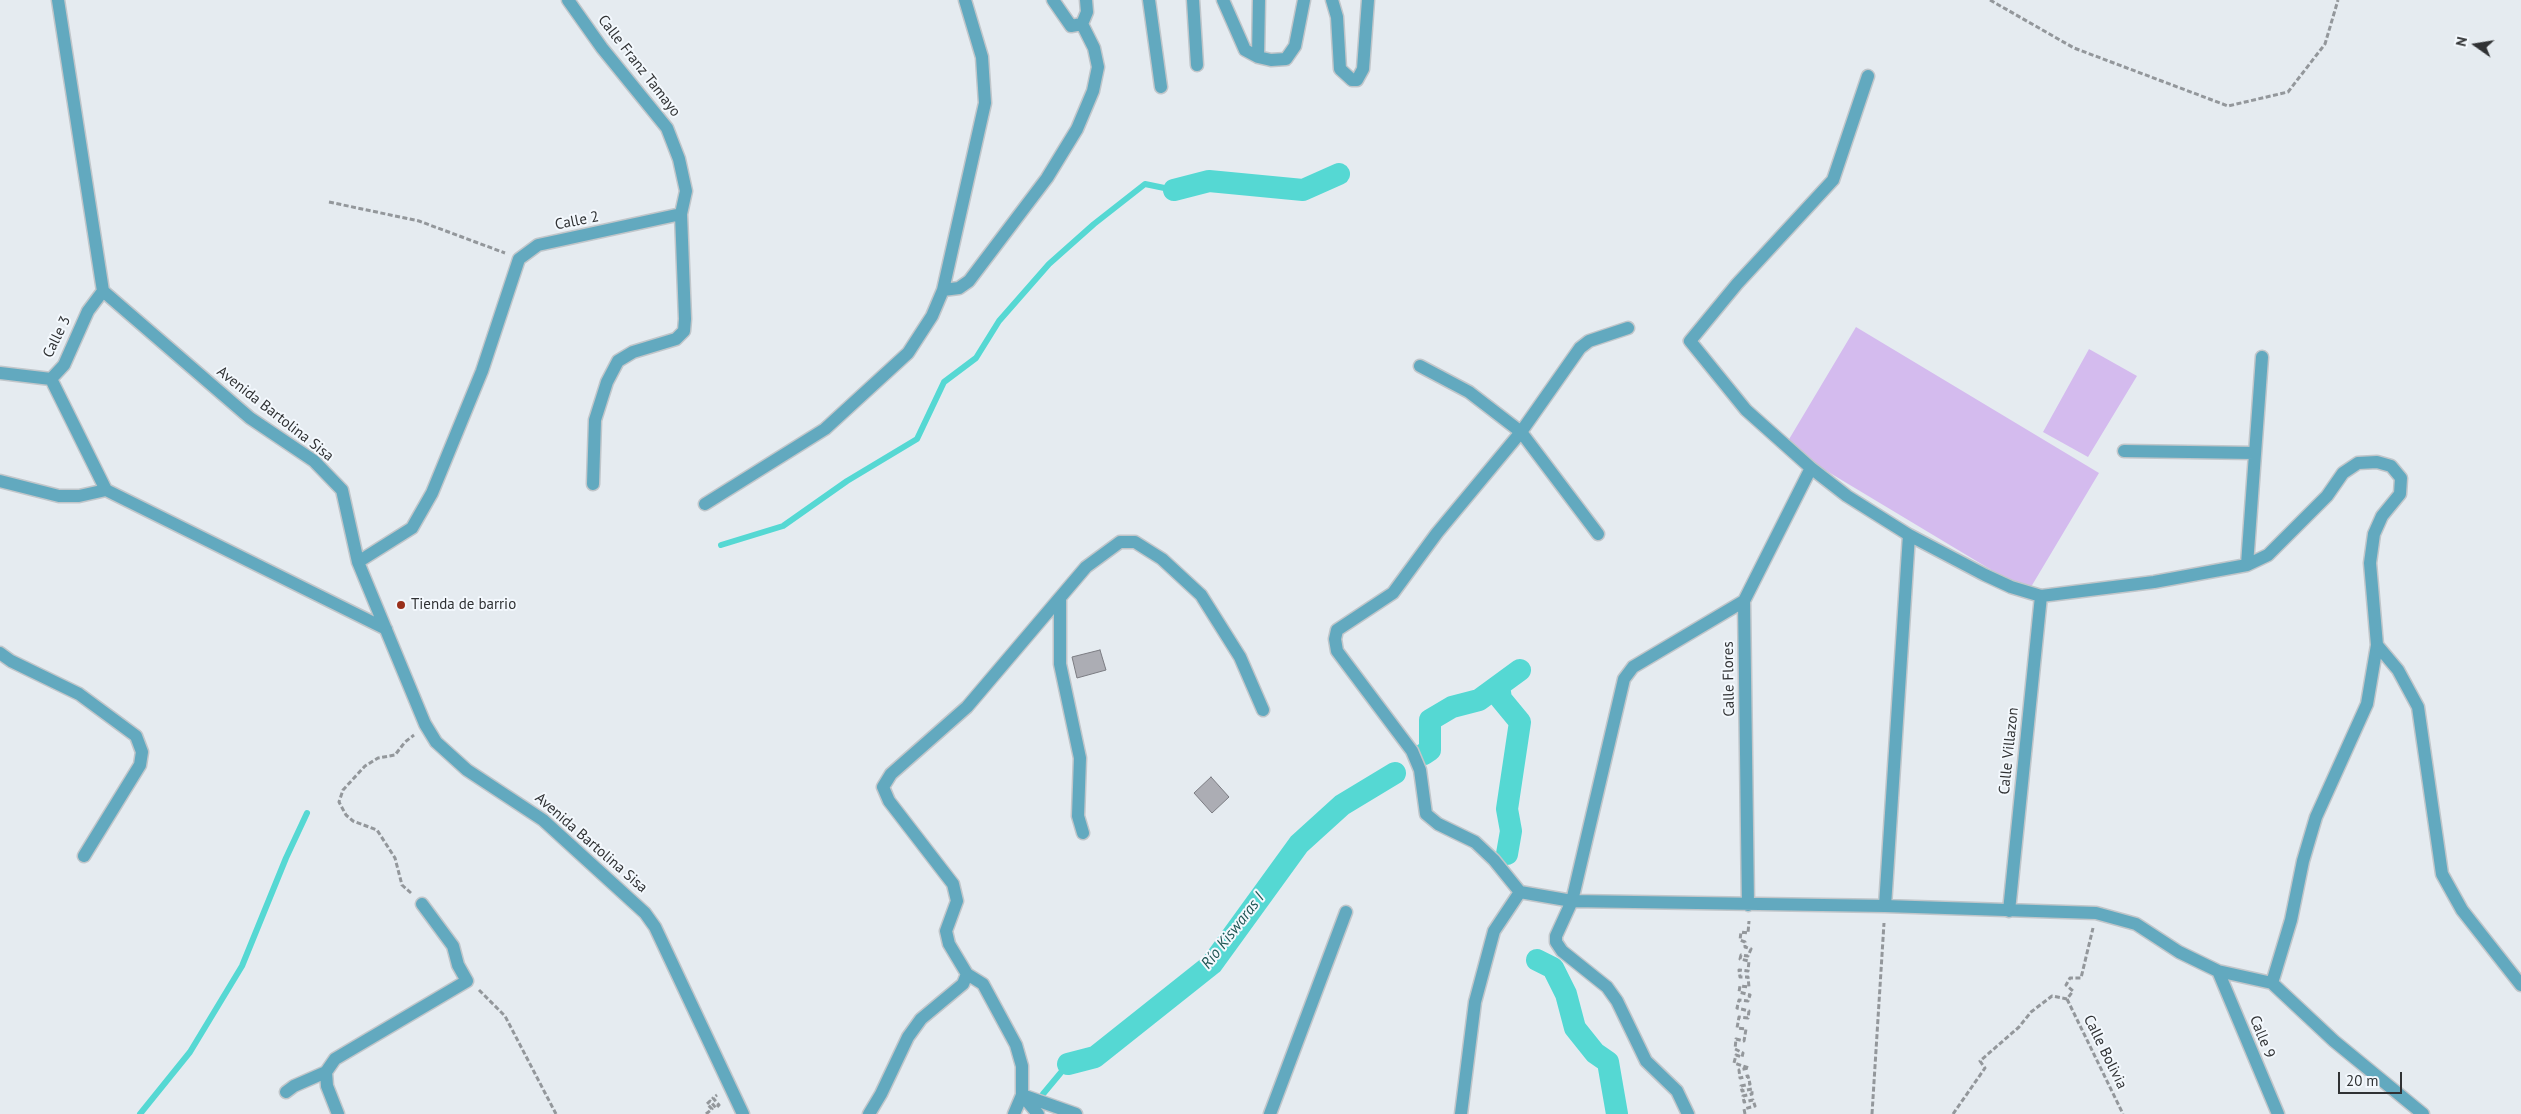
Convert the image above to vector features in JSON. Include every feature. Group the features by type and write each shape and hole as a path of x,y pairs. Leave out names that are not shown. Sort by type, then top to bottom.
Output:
{"street":[{"path":"58,0 103,291"},
{"name":"Calle Franz Tamayo","path":"568,0 602,48 667,128 680,159 686,191 681,214"},
{"path":"705,504 825,430 908,353 932,316 943,290 985,104 982,57 965,0"},
{"path":"1053,0 1071,26 1082,24"},
{"path":"943,290 959,288 969,281 1047,178 1077,129 1093,91 1098,67 1094,48 1082,24 1087,12 1086,0"},
{"path":"1149,0 1160,88"},
{"path":"1193,0 1197,65"},
{"path":"1223,0 1245,50 1258,57 1271,60 1286,59 1295,46 1304,0"},
{"path":"1258,57 1259,0"},
{"path":"1332,0 1337,17 1340,69 1352,80 1357,80 1361,77 1363,69 1368,0"},
{"path":"1868,76 1833,180 1737,284 1690,341 1746,410 1811,468 1847,496 1909,535 2011,587 2041,596 2154,582 2247,566 2268,555 2327,496 2343,474 2358,464 2377,462 2390,466 2401,478 2400,494 2382,516 2374,534 2370,563 2377,645 2367,704 2316,817 2303,862 2292,920 2272,983"},
{"path":"593,484 596,420 607,382 618,361 633,352 676,339 684,331 686,319 681,214"},
{"name":"Calle 2","path":"519,259 538,245 681,214"},
{"path":"358,562 412,528 432,493 482,371 519,259"},
{"name":"Calle 3","path":"0,373 51,379 64,366 88,311 103,291"},
{"name":"Avenida Bartolina Sisa","path":"103,291 250,418 314,461 342,490 358,562 425,724 436,742 466,770 507,794 543,820 620,888 656,927 743,1114"},
{"path":"1628,328 1589,341 1580,348 1521,432 1437,533 1393,593 1337,630 1335,639 1337,651 1412,751 1420,770 1426,814 1438,824 1475,842 1494,860 1520,892 1572,901 1885,906 2096,913 2136,924 2179,952 2218,971 2272,983 2334,1041 2423,1114"},
{"path":"2247,566 2262,357"},
{"path":"1420,366 1469,392 1521,432 1598,534"},
{"path":"51,379 106,490 386,629"},
{"path":"2124,451 2254,453"},
{"name":"Calle Flores","path":"1743,905 1744,602 1811,468"},
{"path":"0,480 59,496 79,496 106,490"},
{"path":"1885,906 1909,535"},
{"path":"1014,1114 1022,1096 1022,1066 1016,1045 983,984 967,974 950,944 946,931 957,901 953,884 889,801 883,787 891,774 967,707 1086,567 1120,542 1135,542 1162,558 1201,595 1240,657 1263,710"},
{"name":"Calle Villazon","path":"2009,911 2041,596"},
{"path":"1060,598 1060,664 1080,758 1078,816 1082,833"},
{"path":"1688,1114 1677,1092 1646,1061 1617,1001 1607,987 1562,951 1556,942 1556,936 1572,901 1624,679 1634,667 1744,602"},
{"path":"2377,645 2398,670 2418,707 2442,874 2462,910 2521,985"},
{"path":"0,653 11,661 79,694 136,736 142,752 140,765 84,856"},
{"path":"1461,1114 1475,1002 1494,931 1520,892"},
{"path":"286,1092 294,1086 326,1072 336,1059 467,981 458,965 453,946 422,904"},
{"path":"1270,1114 1346,912"},
{"name":"Calle 9","path":"2218,971 2278,1114"},
{"path":"868,1114 881,1094 908,1037 921,1019 963,984 967,974"},
{"path":"326,1072 327,1086 338,1114"},
{"path":"1022,1096 1038,1114"},
{"path":"1022,1096 1076,1114"}],"path":[{"path":"1990,0 2074,48 2228,106 2288,92 2325,44 2338,0"},
{"path":"329,202 419,221 519,259"},
{"path":"415,735 405,742 394,755 378,758 365,766 343,790 339,802 346,815 353,821 377,830 395,858 402,885 422,904"},
{"path":"1743,905 1750,923 1748,933 1741,932 1740,940 1745,942 1744,947 1751,949 1748,956 1741,955 1740,959 1749,961 1748,971 1739,970 1740,978 1748,978 1749,987 1740,986 1739,992 1750,995 1748,1001 1739,1000 1737,1008 1749,1011 1748,1018 1739,1017 1737,1028 1746,1029 1744,1041 1736,1039 1735,1049 1743,1053 1742,1057 1736,1055 1734,1063 1749,1068 1739,1070 1740,1078 1748,1076 1750,1084 1741,1086 1742,1091 1752,1089 1752,1094 1743,1096 1744,1102 1753,1100 1756,1106 1744,1109 1745,1114"},
{"path":"1872,1114 1885,906"},
{"path":"1953,1114 1985,1068 1980,1061 2020,1027 2031,1012 2052,996 2067,999 2072,991 2066,985 2070,978 2081,978 2096,913"},
{"path":"467,981 505,1016 556,1114"},
{"name":"Calle Bolivia","path":"2067,999 2123,1114"},
{"path":"706,1114 712,1109 706,1104 710,1101 716,1108 720,1105 713,1098 718,1094"}],"shaded area":[{"path":"1856,327 2099,473 2028,592 1785,446"},
{"path":"2089,349 2137,376 2088,457 2043,432"}],"building":[{"path":"1100,650 1106,670 1077,678 1072,657"},
{"path":"1211,777 1229,797 1212,813 1194,793"}],"waterway":[{"path":"1174,190 1209,181 1303,190 1339,174"},
{"path":"721,545 783,526 847,481 917,439 944,382 976,358 999,321 1049,264 1094,224 1145,184 1174,190"},
{"path":"1424,754 1430,750 1430,720 1452,707 1479,700 1520,670"},
{"path":"1499,686 1501,699 1520,722 1507,809 1511,831 1507,854"},
{"name":"Río Kiswaras I","path":"1068,1064 1095,1057 1212,964 1299,844 1342,805 1395,773"},
{"path":"140,1114 190,1052 242,966 286,858 307,813"},
{"path":"1537,960 1553,968 1566,994 1575,1028 1595,1053 1608,1062 1617,1114"},
{"name":"Río Kiswaras I","path":"1043,1094 1068,1064"}],"place":[{"name":"Tienda de barrio","path":"401,605"}]}
